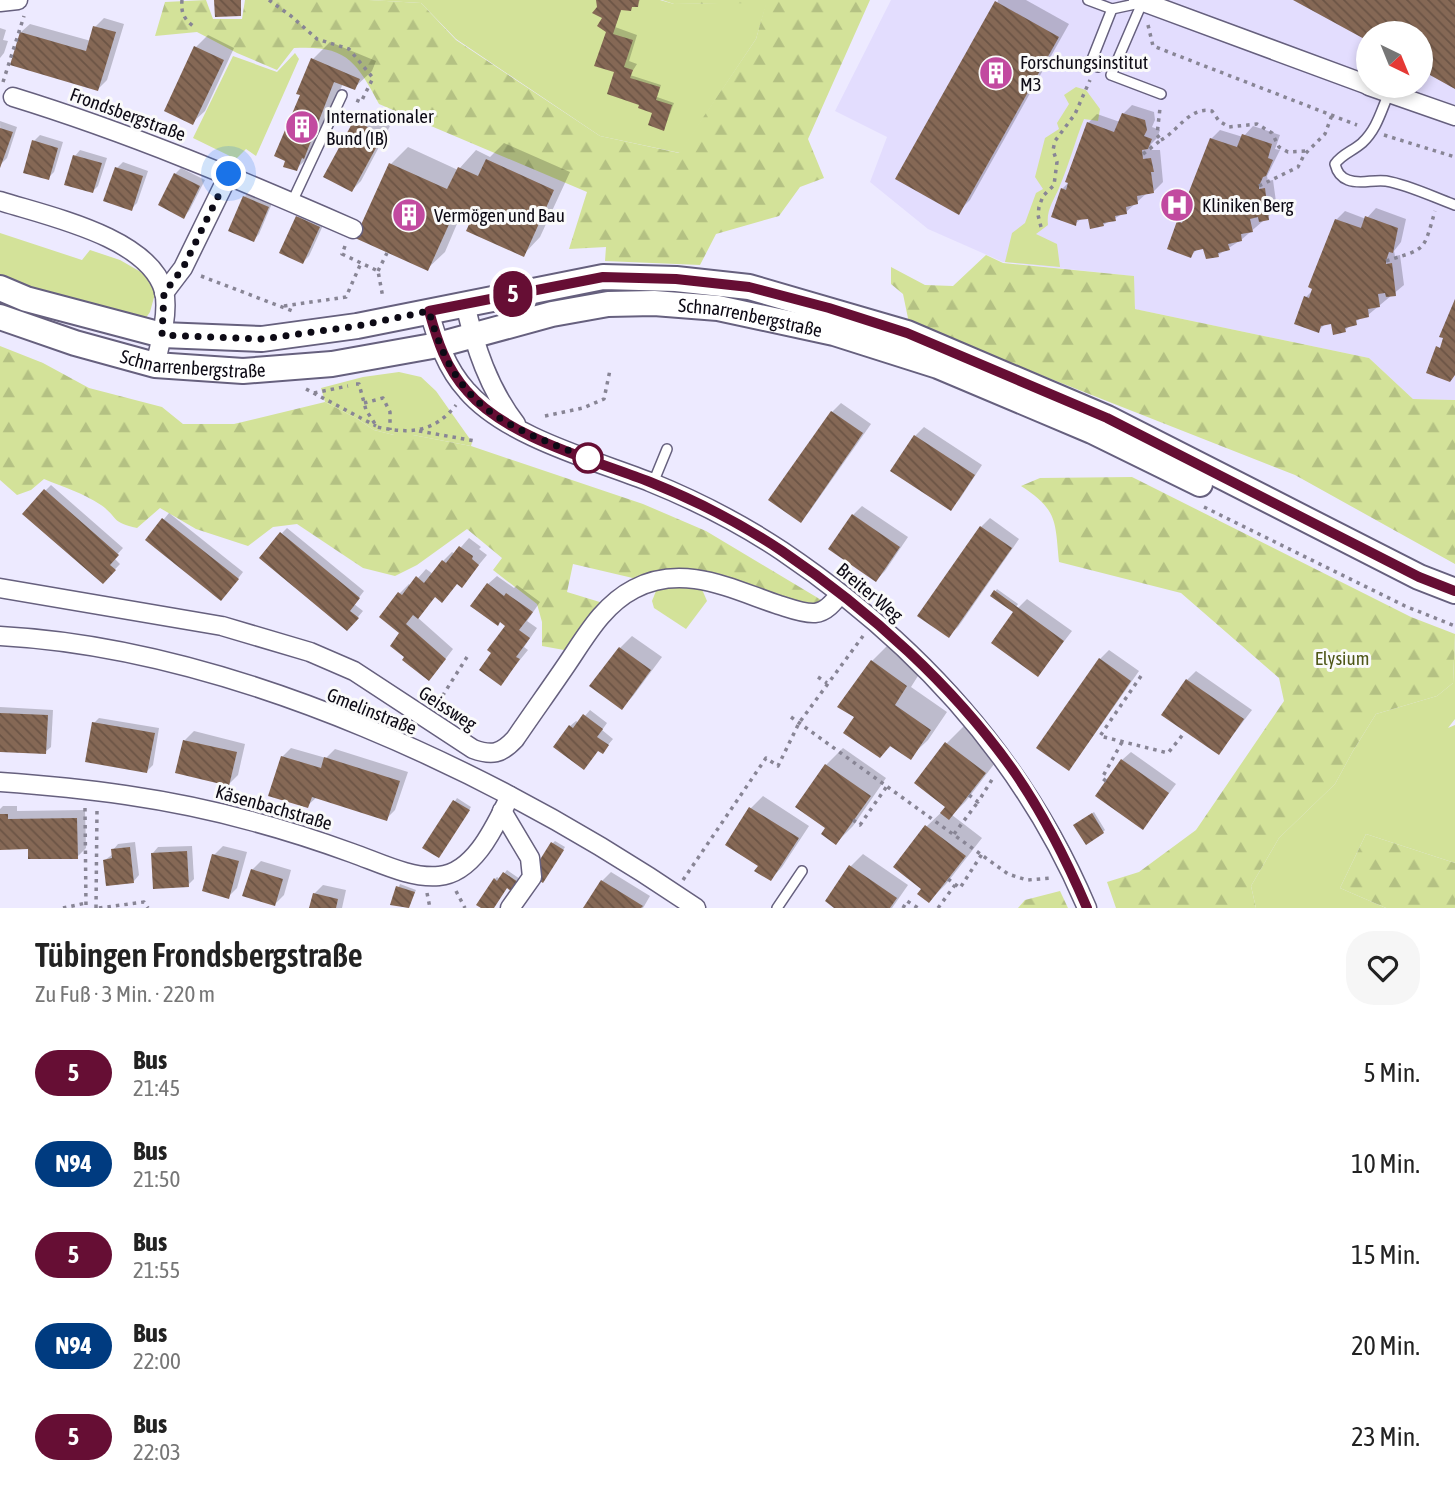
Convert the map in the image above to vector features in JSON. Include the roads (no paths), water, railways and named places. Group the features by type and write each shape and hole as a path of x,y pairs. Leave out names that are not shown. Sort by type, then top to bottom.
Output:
{"street":[{"path":"1140,1 1356,81"},
{"path":"0,2 22,6"},
{"name":"Frondsbergstraße","path":"6,95 90,120 229,174 353,229"},
{"path":"1403,98 1455,116"},
{"path":"164,293 183,268 229,174"},
{"path":"0,201 65,222 123,245 151,268 164,293 162,335 155,365"},
{"name":"Schnarrenbergstraße","path":"0,288 26,299 162,335 262,339 357,326 603,277 676,279 749,287 829,308 907,333 1107,418 1419,577 1455,591"},
{"name":"Schnarrenbergstraße","path":"0,317 75,343 155,365 243,371 332,364 438,345 552,314 608,304 654,303 718,308 786,321 939,366 1072,422 1390,580 1455,608"},
{"path":"465,304 472,335 498,401 520,430"},
{"name":"Breiter Weg","path":"429,311 438,345 450,370 467,392 492,415 520,430 653,483 726,516 780,550 840,594 928,671 970,716 1015,773 1052,834 1087,908"},
{"name":"Geissweg","path":"0,588 222,626 310,652 354,671 473,749 495,755 505,750 515,739 600,617 614,602 634,589 671,577 699,579 786,607 815,613 825,610 840,594"},
{"name":"Gmelinstraße","path":"0,636 138,656 234,682 371,732 506,804 609,852 696,908"},
{"name":"Käsenbachstraße","path":"0,782 92,789 202,808 322,842 401,869 440,876 458,870 471,859 506,804"},
{"path":"506,804 530,858 532,877 510,908"}],"lane":[{"path":"1088,0 1112,9 1140,1"},
{"path":"1140,1 1111,75 1161,94"},
{"path":"1098,67 1091,62 1112,9"},
{"path":"292,202 342,95"},
{"path":"1386,98 1374,131 1360,145 1340,157 1335,164 1336,170 1342,177 1363,183 1372,180 1388,181 1455,205"},
{"path":"653,483 667,449"},
{"path":"777,908 802,871"}],"place":[{"name":"Forschungsinstitut M3","path":"996,73"},
{"name":"Internationaler Bund (IB)","path":"302,127"},
{"name":"Kliniken Berg","path":"1177,205"},
{"name":"Vermögen und Bau","path":"409,215"}],"park label":[{"name":"Elysium","path":"1342,658"}]}
